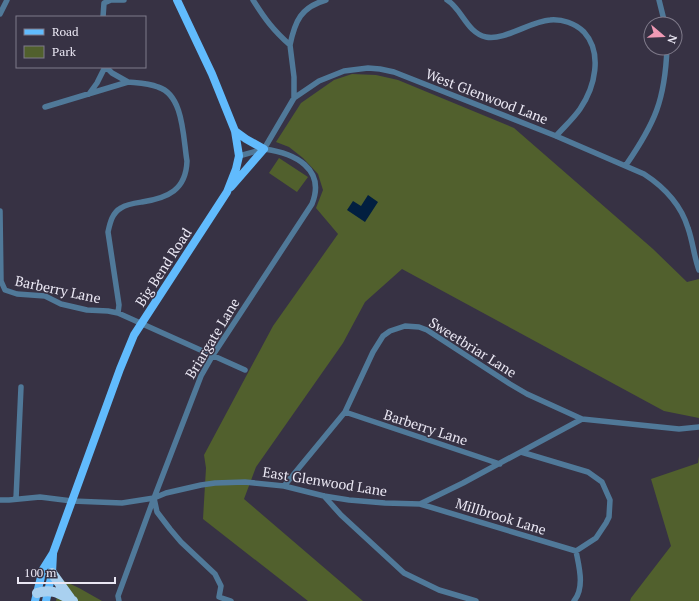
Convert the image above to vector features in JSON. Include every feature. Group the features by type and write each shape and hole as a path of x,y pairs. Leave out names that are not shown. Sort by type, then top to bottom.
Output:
{"highway":[{"path":"52,573 73,601"},
{"path":"36,597 48,590 56,592 73,601"}],"main road":[{"name":"Big Bend Road","path":"36,597 43,569 53,553 134,335 227,192 236,169 239,156 235,131 212,74 177,0"},
{"path":"227,192 264,149 235,131"},
{"name":"Big Bend Road","path":"46,601 52,573 53,553"}],"street":[{"path":"0,14 7,0"},
{"path":"103,16 104,2 111,0 124,0"},
{"path":"253,0 269,24 290,45"},
{"path":"294,98 294,78 290,45 295,26 301,14 309,7 326,0"},
{"path":"447,0 453,3 475,32 487,38 494,38 541,21 550,20 567,22 575,25 588,37 593,45 595,57 593,80 581,108 556,136"},
{"path":"659,0 663,16"},
{"path":"626,165 643,141 660,105 664,86 666,56"},
{"path":"89,94 97,83 104,68"},
{"path":"106,68 128,82 157,86 168,92 178,107 187,160 187,167 182,180 176,189 165,197 129,204 120,208 114,214 108,232 119,305 118,313"},
{"name":"West Glenwood Lane","path":"264,149 294,98 319,80 344,71 368,68 394,72 626,165 657,182 677,204 688,229 699,270"},
{"path":"45,108 128,82"},
{"path":"239,156 264,149"},
{"name":"Briargate Lane","path":"118,601 118,596 154,498 201,376 213,355 312,204 314,198 314,176 309,168 293,157 276,150 264,149"},
{"name":"Barberry Lane","path":"0,211 1,282 5,290 17,294 45,296 61,304 87,310 118,313 245,370"},
{"name":"Sweetbriar Lane","path":"284,486 345,412 378,343 390,331 411,325 435,334 527,394 582,419"},
{"path":"16,499 21,387"},
{"name":"Barberry Lane","path":"345,412 500,464"},
{"path":"582,419 679,429 699,427"},
{"name":"East Glenwood Lane","path":"0,500 40,497 72,501 122,503 154,498 166,493 215,483 245,482 284,486 324,496 385,504 420,504 500,464 582,419"},
{"path":"521,452 588,472 602,482 610,500 606,524 596,538 576,551 581,577 578,596 574,601"},
{"path":"324,496 341,515 404,573 439,590 476,601"},
{"path":"154,498 157,512 170,529 215,574 221,586 218,599 231,601"},
{"name":"Millbrook Lane","path":"420,504 576,551"}],"green space":[{"path":"352,74 376,75 398,80 514,128 653,249 687,282 699,279 699,418 664,411 402,269 365,302 343,343 256,467 244,499 363,601 308,601 203,519 206,468 204,455 273,326 338,234 316,208 323,190 318,174 303,158 289,147 276,142 301,103 334,80"},
{"path":"279,158 308,177 297,192 269,173"},
{"path":"699,456 699,601 630,601 671,546 651,479 698,463"},
{"path":"60,579 79,588 102,601 56,601"}],"water":[{"path":"368,195 378,202 365,222 347,210 353,201 361,206"}]}
